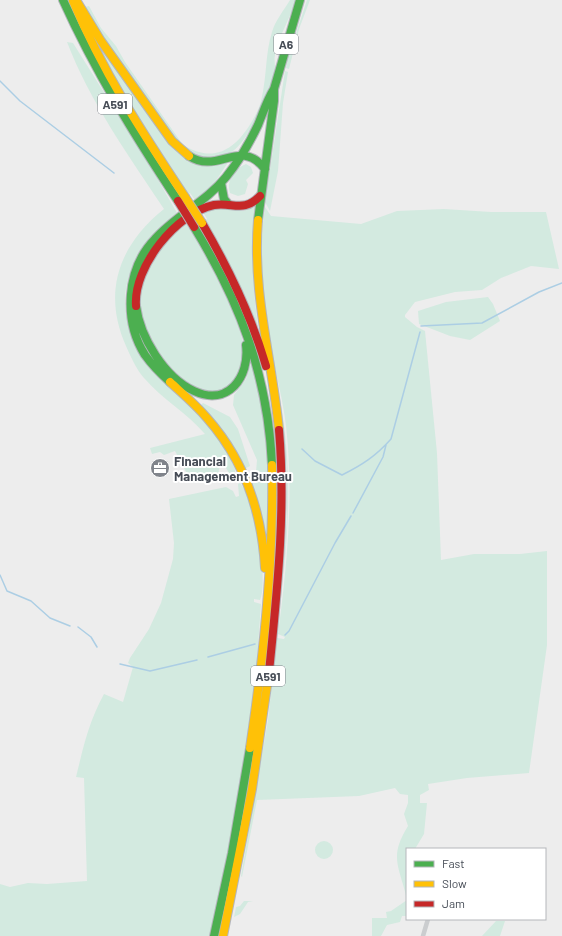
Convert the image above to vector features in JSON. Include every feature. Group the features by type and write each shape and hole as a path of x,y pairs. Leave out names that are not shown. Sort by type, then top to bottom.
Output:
{"highway":[{"name":"A591","path":"63,0 80,39 104,86 178,201 198,225 226,265 248,311 264,360 276,413 282,494 273,627 253,783 223,936"},
{"name":"A591","path":"73,0 90,41 111,80 185,196 240,315 261,380 269,423 272,457 273,500 265,622 247,766 229,868 214,936"},
{"path":"76,0 114,60 172,141 181,151 199,161 211,162 241,155 255,157 264,169 256,243 257,284 272,371 276,413"},
{"name":"A6","path":"264,169 274,101 274,89 300,0"},
{"name":"A6","path":"241,155 251,138 268,97 274,89"},
{"path":"241,155 221,183 201,202 160,232 145,251 138,263 132,282 131,314 135,333 146,355 154,366 190,400 213,425 233,454 244,477 255,505 263,545 265,622"},
{"path":"221,183 224,199 230,205"},
{"path":"240,315 248,352 245,374 237,385 220,394 206,395 193,392 157,357 140,329 136,301 138,283 145,262 158,243 198,211 209,206 230,205 245,207 256,201 261,195"}],"street":[{"path":"423,936 428,920"}],"green space":[{"path":"290,0 296,0 277,48 271,84 255,122 236,148 219,158 209,159 198,157 182,148 104,40 84,7 89,6 101,28 116,46 125,62 183,145 204,153 213,153 230,147 237,141 251,123 257,112 263,92 268,49 273,28"},
{"path":"304,0 288,58 307,0 310,0 299,29 289,69 286,68 287,61 284,67"},
{"path":"88,26 183,155 229,161 213,185 195,200 190,193 188,195 125,99 87,27"},
{"path":"67,42 73,43 149,164 177,213 151,237 133,266 127,283 125,299 126,317 132,334 138,343 192,405 220,442 235,469 235,476 229,481 226,482 229,473 223,463 219,469 218,478 192,483 175,451 164,455 160,452 152,454 150,448 205,434 198,426 151,386 136,367 119,326 115,307 119,271 126,254 148,223 164,209 98,107 76,64"},
{"path":"285,71 288,72 283,103 278,171 270,211 265,202"},
{"path":"246,164 251,167 253,173 246,180 248,184 245,194 238,196 230,193 230,179 238,169"},
{"path":"226,207 243,211 255,207 254,292 258,328 204,221 207,219 203,212"},
{"path":"265,207 271,216 361,224 397,211 444,209 491,212 546,212 559,269 531,266 501,278 482,290 455,292 415,302 405,315 405,317 417,327 425,331 437,453 441,560 474,554 520,554 547,551 547,645 529,773 467,778 428,784 429,790 420,795 420,803 427,803 424,834 416,848 406,848 406,896 397,863 397,855 398,846 408,826 404,814 408,803 408,795 400,794 395,788 359,796 257,800 242,877 241,876 268,720 277,638 284,639 285,637 278,634 287,556 289,504 288,452 285,416 271,349 263,296 261,260"},
{"path":"261,222 260,257 261,280 259,260"},
{"path":"186,224 190,230 192,229 224,293 233,312 244,345 245,361 242,372 233,383 220,391 205,391 191,385 177,374 164,361 154,346 141,319 139,306 140,293 152,256 161,245"},
{"path":"261,280 263,306 261,293"},
{"path":"488,297 493,304 500,321 470,340 450,336 419,324 418,311 446,302"},
{"path":"263,306 282,412 288,468 287,539 283,579 287,515 287,472 283,422 264,323"},
{"path":"251,363 253,363 268,441 270,495 268,545 266,546 248,478 256,472 257,460 233,405 234,395 246,379"},
{"path":"203,403 230,417 238,429 250,466 244,469 219,427 201,405"},
{"path":"240,483 250,505 255,522 259,540 263,576 260,600 254,599 254,602 261,604 255,688 234,827 217,911 209,936 0,936 0,884 10,887 28,883 47,884 87,881 84,778 76,777 87,735 104,694 123,702 133,667 128,663 149,629 161,603 173,559 174,543 169,499 226,487 233,491 236,497 239,496 238,484"},
{"path":"324,841 330,844 333,850 330,856 324,859 318,856 315,850 318,844"},
{"path":"244,901 253,901 248,902 240,914 234,917 236,907 240,906"},
{"path":"406,901 406,916 402,916 400,922 387,925 381,936 372,936 372,918 387,918 386,912 391,911"},
{"path":"496,921 505,921 500,936 482,936"}],"waterway":[{"path":"0,81 20,101 114,173"},
{"path":"421,326 482,323 539,292 562,283"},
{"path":"302,449 315,461 342,475 356,468 380,450 391,439 420,332"},
{"path":"353,513 383,457 386,445"},
{"path":"285,635 289,631 335,543 351,516"},
{"path":"0,575 7,591 31,601 50,618 70,626"},
{"path":"78,627 91,637 97,647"},
{"path":"208,657 255,644"},
{"path":"120,664 150,671 197,660"}],"traffic: fast":[{"path":"63,0 88,52 116,103 178,201"},
{"path":"258,220 274,101 274,89 300,0"},
{"path":"170,382 145,355 133,326 131,295 133,280 138,265 145,251 163,230 209,194 231,171 251,139 274,89"},
{"path":"189,156 200,161 210,162 238,156 247,156 256,160 265,169"},
{"path":"221,183 224,199 229,205"},
{"path":"194,227 225,283 249,341 258,370 265,401 272,465"},
{"path":"136,306 138,318 148,343 155,355 173,376 183,385 194,391 206,395 217,395 226,392 234,386 240,378 244,368 246,345"},
{"path":"214,936 232,853 250,748"}],"traffic: slow":[{"path":"76,0 101,41 172,141 189,156"},
{"path":"73,1 84,27 124,102 185,197"},
{"path":"185,197 202,223"},
{"path":"258,220 257,247 260,300 279,430"},
{"path":"170,382 207,418 220,434 241,469 249,488 260,527 265,568"},
{"path":"250,748 264,643 270,572 272,465"},
{"path":"223,936 252,789 269,672"}],"traffic: jam":[{"path":"136,306 137,291 149,259 172,230 185,219 200,210 221,204 243,206 249,204 260,196"},
{"path":"178,201 194,227"},
{"path":"202,223 246,310 266,366"},
{"path":"269,672 280,551 282,491 279,430"}],"place":[{"name":"Financial Management Bureau","path":"160,468"}]}
